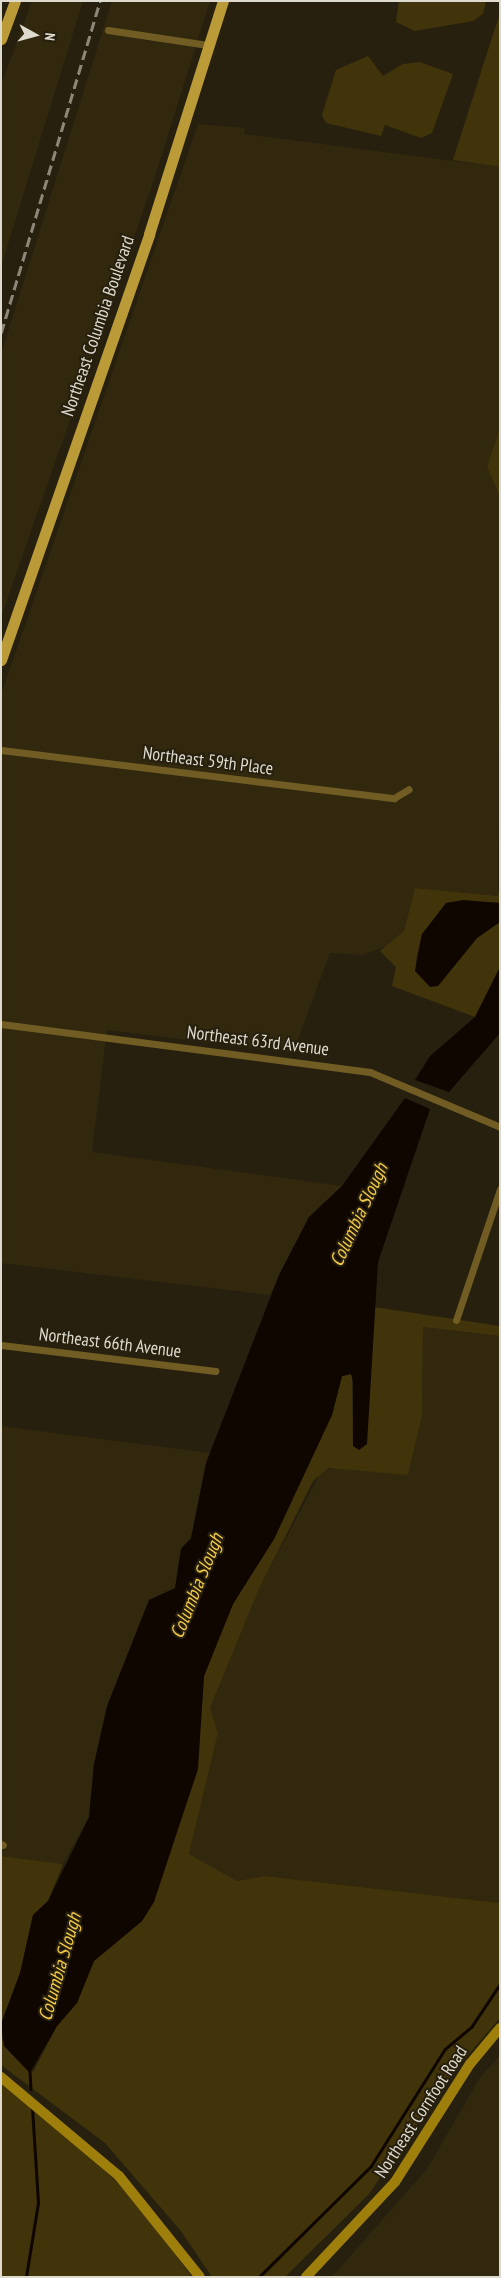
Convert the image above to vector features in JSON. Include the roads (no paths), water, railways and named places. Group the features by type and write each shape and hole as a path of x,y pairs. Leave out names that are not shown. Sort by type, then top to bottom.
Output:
{"main road":[{"path":"1,39 6,14 15,1"},
{"name":"Northeast Columbia Boulevard","path":"1,660 149,234 222,1"}],"street":[{"path":"108,30 208,46"},
{"name":"Northeast 59th Place","path":"1,750 394,798 409,789"},
{"name":"Northeast 63rd Avenue","path":"1,1024 370,1072 500,1127"},
{"path":"456,1320 500,1189"},
{"name":"Northeast 66th Avenue","path":"1,1345 216,1371"},
{"name":"Northeast Cornfoot Road","path":"306,2277 396,2182 470,2064 500,2028"},
{"path":"1,2077 119,2176 200,2277"}],"water":[{"path":"463,900 500,903 500,922 477,938 438,986 430,987 415,971 422,934 446,903"},
{"path":"500,967 500,1033 449,1092 415,1080 430,1056 475,1017"},
{"path":"405,1098 430,1109 378,1262 367,1444 359,1450 353,1446 353,1381 351,1374 342,1376 332,1415 274,1539 233,1604 204,1676 198,1769 154,1902 142,1921 94,1961 77,2003 57,2026 30,2073 4,2046 1,2024 20,1973 33,1915 48,1901 89,1817 94,1764 107,1706 149,1600 175,1588 181,1549 191,1538 206,1463 279,1275 309,1217 342,1186"}],"waterway":[{"name":"Columbia Slough","path":"259,2277 371,2166 445,2049 472,2026 500,1984"},
{"name":"Columbia Slough","path":"30,2071 31,2089"},
{"name":"Columbia Slough","path":"26,2277 38,2203 32,2107"}],"railway":[{"path":"1,333 100,1"}]}
